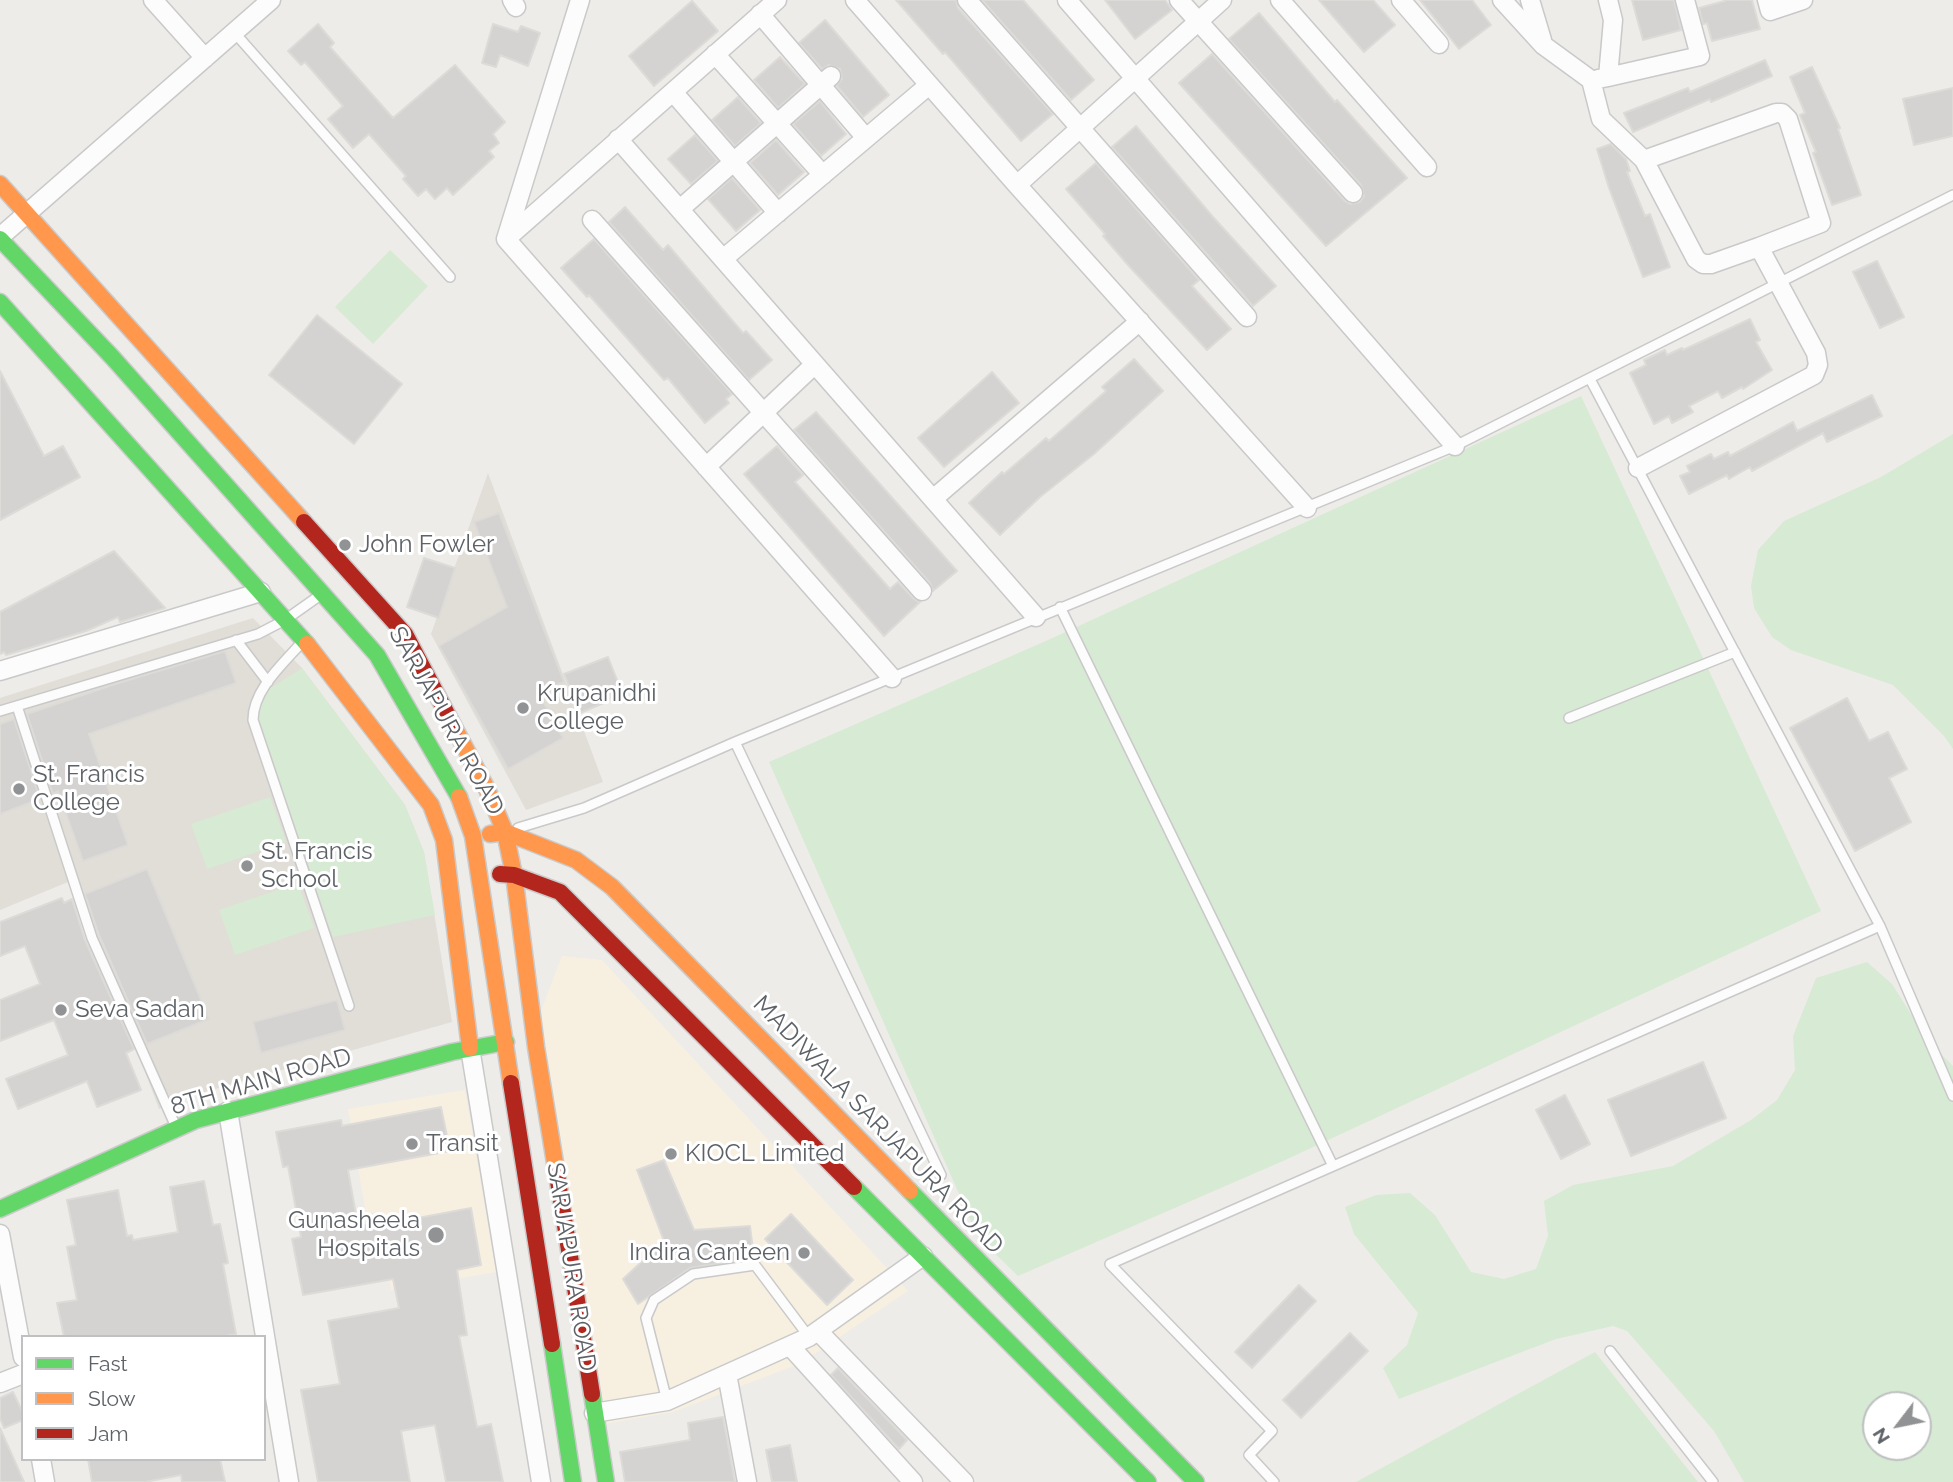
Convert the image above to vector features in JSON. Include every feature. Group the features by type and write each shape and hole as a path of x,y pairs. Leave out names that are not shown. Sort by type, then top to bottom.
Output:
{"main road":[{"name":"SARJAPURA ROAD","path":"0,184 405,634 486,787 505,832 514,875 536,1047 606,1482"},
{"name":"SARJAPURA ROAD","path":"0,238 113,358 377,654 456,789 473,836 573,1482"},
{"path":"0,302 322,661 431,805 444,840 471,1048"},
{"path":"473,836 505,832"},
{"name":"MADIWALA SARJAPURA ROAD","path":"505,832 576,860 612,887 1196,1482"},
{"path":"479,873 514,875 560,892 1149,1482"},
{"name":"8TH MAIN ROAD","path":"0,1209 196,1120 471,1048 506,1042"},
{"path":"569,1460 602,1455"}],"street":[{"path":"153,0 205,58"},
{"path":"0,238 271,0"},
{"path":"506,239 580,0"},
{"path":"506,239 777,0"},
{"path":"855,0 1307,508"},
{"path":"967,0 1247,317"},
{"path":"1067,0 1455,446"},
{"path":"1179,0 1353,193"},
{"path":"1017,185 1222,0"},
{"path":"1280,0 1427,167"},
{"path":"1401,0 1439,44"},
{"path":"1502,0 1543,45 1599,79 1700,56 1685,0"},
{"path":"1530,0 1543,45"},
{"path":"1608,0 1613,20 1599,79 1601,119 1644,160 1696,259 1703,264 1711,264 1821,223 1788,119 1782,113 1644,160"},
{"path":"1769,6 1803,0"},
{"path":"760,14 826,81 866,138"},
{"path":"715,54 823,175"},
{"path":"680,209 826,81"},
{"path":"723,259 929,85"},
{"path":"673,92 778,213"},
{"path":"618,139 1036,617"},
{"path":"592,220 922,591"},
{"path":"506,239 892,678"},
{"path":"1638,468 1814,375 1818,365 1816,353 1759,247"},
{"path":"933,499 1140,321"},
{"path":"706,467 815,364"},
{"path":"0,671 261,592"},
{"path":"471,1048 541,1482"},
{"path":"228,1111 265,1335"},
{"path":"0,1234 21,1346"},
{"path":"594,1413 667,1401 790,1346 813,1334 923,1256"},
{"path":"813,1334 964,1482"},
{"path":"266,1342 289,1482"},
{"path":"790,1346 913,1482"},
{"path":"727,1374 747,1482"},
{"path":"0,1383 21,1375"},
{"path":"41,1461 45,1482"}],"lane":[{"path":"234,32 450,277"},
{"path":"505,832 584,808 735,742 1455,446 1953,197"},
{"path":"1591,379 1880,926 1953,1096"},
{"path":"0,711 258,634 285,620 322,593"},
{"path":"1060,607 1333,1166"},
{"path":"236,640 268,682"},
{"path":"304,640 268,682 253,712 254,729 349,1006"},
{"path":"1569,718 1735,652"},
{"path":"17,706 92,938 177,1129"},
{"path":"735,742 941,1175"},
{"path":"1274,1482 1249,1455 1272,1431 1110,1264 1880,926"},
{"path":"667,1401 646,1318 654,1300 693,1274 755,1265 813,1334"},
{"path":"1610,1351 1713,1482"}],"shaded area":[{"name":"Krupanidhi College","path":"488,473 603,782 526,810 431,634"},
{"name":"St. Francis School","path":"253,618 302,668 405,805 424,852 452,1022 187,1097 159,1109 73,880 0,910 0,698"},
{"name":"KIOCL Limited","path":"562,956 602,960 908,1291 799,1364 673,1412 604,1424 539,1016"},
{"path":"465,1090 496,1272 391,1290 377,1212 366,1214 348,1109"}],"green space":[{"path":"390,250 428,286 373,344 335,307"},
{"path":"1581,396 1821,911 1283,1161 1018,1276 978,1237 769,762 1048,640"},
{"path":"1953,434 1953,749 1944,736 1893,685 1791,650 1772,637 1754,608 1751,586 1758,550 1784,521 1881,477"},
{"path":"302,668 405,805 424,852 435,915 333,937 252,700"},
{"path":"270,797 286,842 207,869 191,824"},
{"path":"298,883 314,928 235,955 219,910"},
{"path":"1867,962 1892,984 1928,1041 1953,1066 1953,1482 1744,1482 1714,1431 1627,1331 1613,1326 1556,1339 1399,1399 1383,1368 1407,1345 1418,1313 1354,1234 1345,1207 1376,1195 1410,1193 1435,1215 1471,1272 1504,1279 1536,1269 1548,1236 1544,1201 1573,1185 1673,1166 1751,1120 1777,1100 1795,1070 1793,1036 1816,978"},
{"path":"1595,1352 1698,1482 1356,1482"}],"building":[{"path":"896,0 956,0 958,8 1053,114 1021,141 945,52 943,54"},
{"path":"982,0 1023,0 1094,80 1071,100"},
{"path":"1105,0 1165,0 1172,10 1135,39"},
{"path":"1319,0 1373,0 1395,25 1364,52"},
{"path":"1420,0 1472,0 1491,25 1459,49"},
{"path":"1632,0 1674,0 1681,30 1643,40"},
{"path":"1728,0 1752,0 1760,29 1712,41 1707,23 1703,24 1699,8"},
{"path":"692,1 718,31 654,86 629,56"},
{"path":"1259,13 1335,102 1337,100 1407,178 1326,246 1179,83 1212,54 1345,201 1350,204 1360,202 1364,196 1361,185 1229,39"},
{"path":"825,20 889,95 863,117 837,86 842,79 840,69 829,65 822,69 799,43"},
{"path":"318,24 334,43 330,47 393,118 455,65 505,122 493,134 499,143 489,151 494,157 453,195 447,188 435,199 426,189 418,196 403,179 406,176 369,134 353,148 328,119 343,106 305,62 301,65 288,51"},
{"path":"493,24 518,32 521,26 540,33 528,66 500,55 496,67 482,63"},
{"path":"780,57 805,84 778,108 754,80"},
{"path":"1765,60 1772,76 1633,132 1624,113 1688,88 1690,92"},
{"path":"1812,67 1840,128 1838,129 1861,195 1832,205 1813,153 1816,152 1800,115 1805,113 1790,77"},
{"path":"1953,88 1953,136 1914,145 1903,99"},
{"path":"738,97 761,123 735,146 712,120"},
{"path":"820,101 846,134 821,156 793,124"},
{"path":"1136,126 1276,286 1253,306 1112,147"},
{"path":"695,135 718,161 691,184 668,159"},
{"path":"776,140 804,172 778,195 750,163"},
{"path":"1611,144 1626,159 1630,171 1627,172 1645,216 1650,214 1670,267 1643,277 1597,149"},
{"path":"1096,163 1199,280 1192,286 1231,329 1207,350 1128,265 1066,189"},
{"path":"732,178 760,210 736,231 708,199"},
{"path":"625,207 663,250 668,245 743,333 746,331 772,360 749,380 609,222"},
{"path":"594,239 732,394 726,399 729,403 705,423 668,378 664,380 589,295 587,297 561,268"},
{"path":"1877,261 1904,317 1880,328 1853,272"},
{"path":"317,315 402,384 354,444 269,375"},
{"path":"1750,319 1760,340 1756,342 1772,370 1743,389 1742,387 1722,398 1718,391 1689,406 1693,412 1672,423 1669,416 1654,424 1630,373 1646,365 1644,360 1665,350 1667,355 1682,348 1683,350"},
{"path":"1134,359 1163,391 1000,535 969,503 1002,472 1004,474 1046,438 1049,441 1106,391 1102,387"},
{"path":"0,371 44,456 63,446 80,477 0,520"},
{"path":"992,372 1019,403 944,467 918,438"},
{"path":"1872,395 1882,416 1827,442 1823,433 1752,471 1750,467 1729,479 1727,475 1689,494 1680,476 1690,472 1687,466 1711,454 1714,459 1728,452 1730,456 1793,422 1797,431"},
{"path":"816,412 957,571 933,591 930,583 794,430"},
{"path":"777,446 803,475 795,482 890,589 898,582 920,602 884,636 744,474"},
{"path":"499,513 564,682 538,692 563,738 508,769 439,646 507,607 474,522"},
{"path":"114,551 165,608 120,622 118,617 86,631 6,655 4,652 0,654 0,612"},
{"path":"424,558 455,568 439,618 407,607"},
{"path":"225,651 236,683 89,734 128,845 83,861 58,791 53,794 27,714"},
{"path":"608,657 623,695 580,713 564,674"},
{"path":"1847,698 1869,741 1888,732 1907,769 1889,778 1911,822 1855,851 1790,728"},
{"path":"14,719 40,799 0,814 0,724"},
{"path":"147,869 209,1019 147,1044 99,935 85,894"},
{"path":"62,898 64,903 72,899 85,940 134,1049 126,1053 141,1090 97,1107 87,1081 18,1109 6,1079 68,1055 54,1020 0,1041 0,1000 40,984 25,946 0,956 0,922"},
{"path":"337,1000 345,1030 261,1053 253,1022"},
{"path":"1703,1062 1726,1118 1631,1156 1608,1100"},
{"path":"1565,1095 1590,1144 1561,1159 1536,1110"},
{"path":"441,1107 450,1151 348,1170 358,1226 370,1224 370,1227 471,1208 481,1265 457,1270 467,1335 459,1336 477,1427 491,1424 503,1482 446,1482 435,1425 401,1431 410,1482 318,1482 301,1390 340,1384 328,1321 399,1308 393,1279 303,1295 292,1239 301,1237 288,1166 283,1167 276,1132 341,1120 342,1126"},
{"path":"664,1160 694,1230 750,1226 754,1258 690,1268 638,1304 623,1279 664,1241 637,1170"},
{"path":"204,1181 213,1225 220,1224 228,1263 223,1264 236,1334 64,1335 57,1303 77,1300 67,1247 76,1245 67,1200 118,1190 127,1236 132,1235 133,1240 178,1232 170,1187"},
{"path":"791,1214 853,1280 827,1305 765,1239"},
{"path":"1299,1285 1316,1301 1252,1368 1235,1352"},
{"path":"1350,1333 1368,1351 1301,1418 1283,1400"},
{"path":"838,1368 907,1440 899,1449 831,1375"},
{"path":"13,1392 21,1409 21,1421 4,1428 0,1418 0,1398"},
{"path":"723,1417 735,1482 625,1482 620,1452 690,1440 688,1423"},
{"path":"0,1428 24,1482 0,1482"},
{"path":"790,1445 797,1482 772,1482 766,1450"},
{"path":"88,1461 220,1461 225,1482 182,1482 181,1475 145,1482 92,1482"}],"traffic: fast":[{"path":"0,239 113,358 377,655 459,797"},
{"path":"0,302 307,644"},
{"path":"0,1209 196,1120 452,1052 506,1042"},
{"path":"854,1187 1148,1482"},
{"path":"910,1191 1196,1482"},
{"path":"552,1344 573,1482"},
{"path":"592,1394 606,1482"}],"traffic: slow":[{"path":"0,184 304,522"},
{"path":"307,644 431,805 444,840 470,1048"},
{"path":"455,729 486,787 505,832 514,875 536,1047 557,1175"},
{"path":"459,797 473,836 511,1083"},
{"path":"490,834 505,832 576,860 612,887 910,1191"}],"traffic: jam":[{"path":"304,522 405,634 455,729"},
{"path":"500,874 514,875 560,892 854,1187"},
{"path":"511,1083 552,1344"},
{"path":"557,1175 592,1394"}],"place":[{"name":"John Fowler","path":"345,545"},
{"name":"Krupanidhi College","path":"523,708"},
{"name":"St. Francis College","path":"19,789"},
{"name":"St. Francis School","path":"247,866"},
{"name":"Seva Sadan","path":"61,1010"},
{"name":"Transit","path":"412,1144"},
{"name":"KIOCL Limited","path":"671,1154"},
{"name":"Gunasheela Hospitals","path":"436,1235"},
{"name":"Indira Canteen","path":"804,1253"}]}
